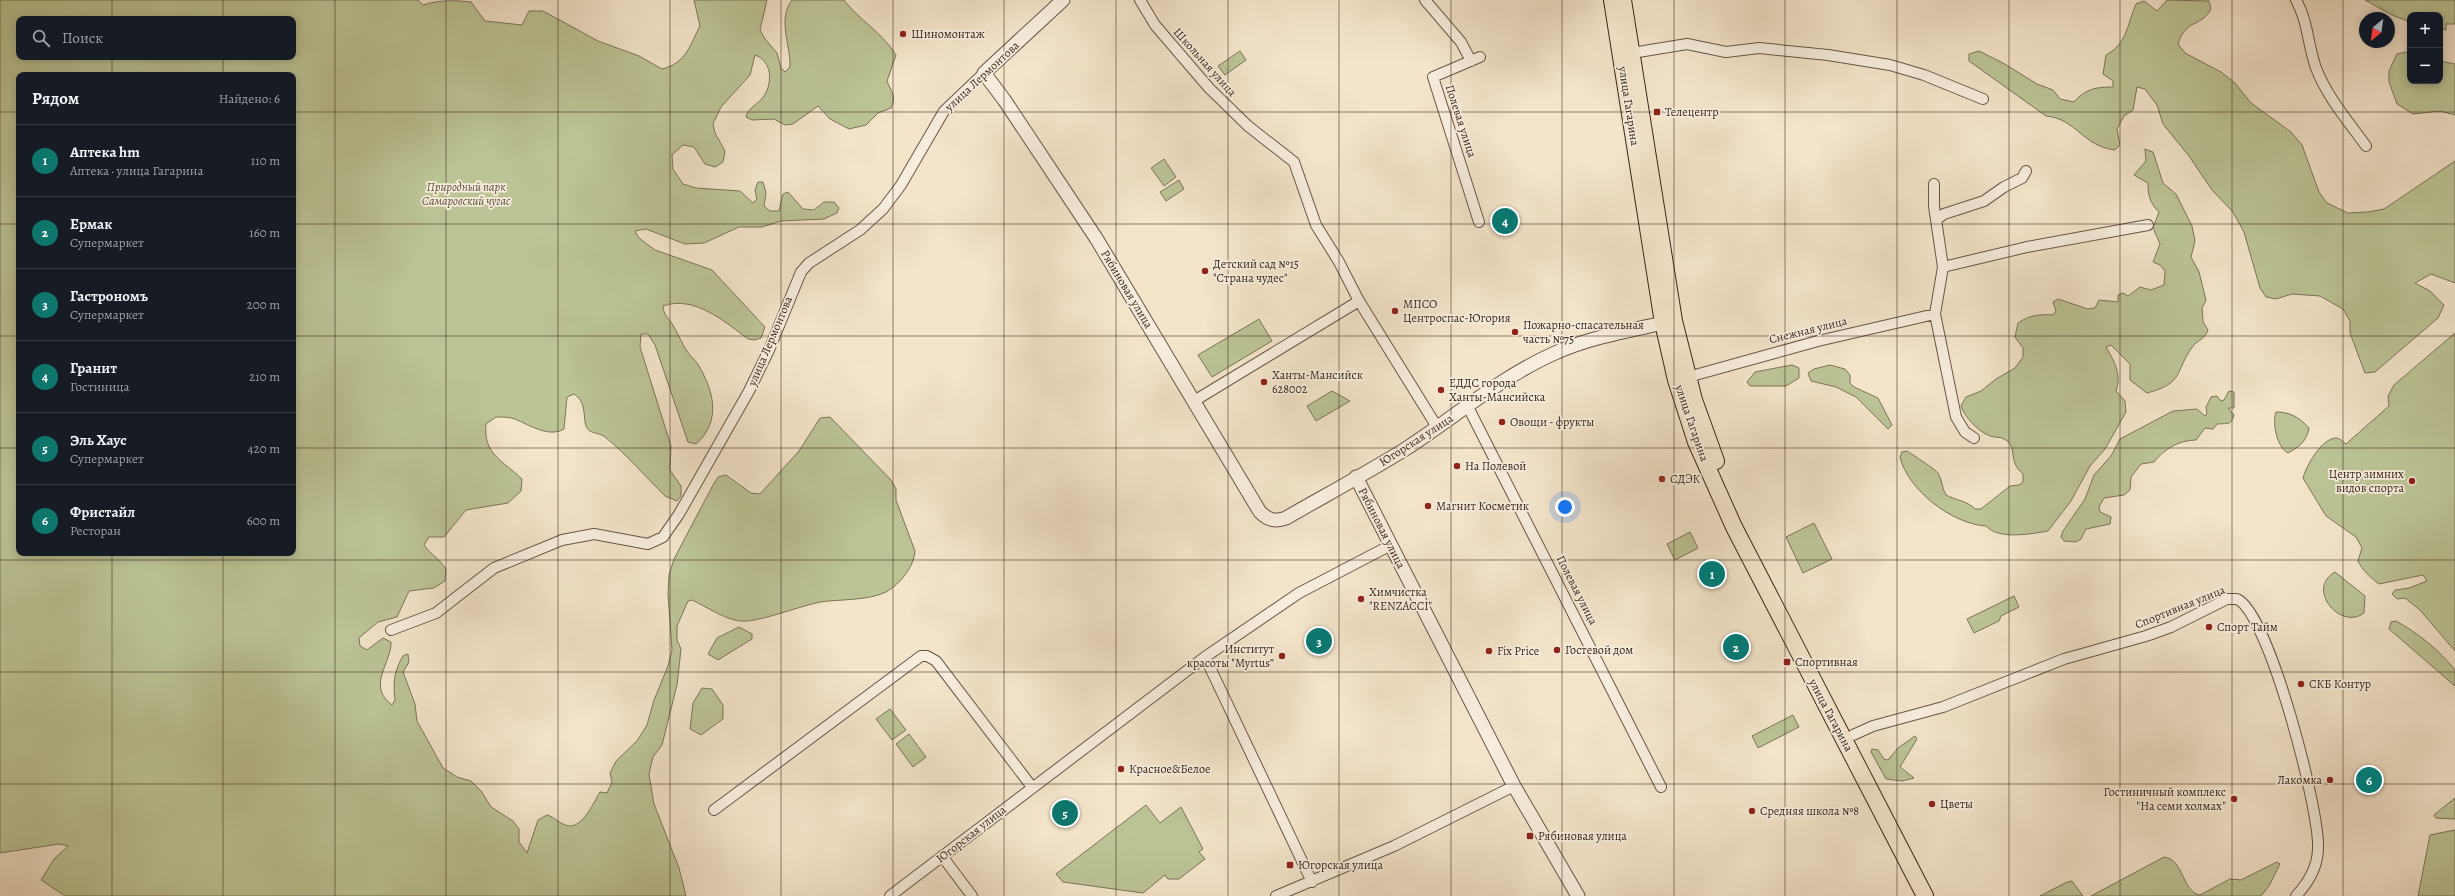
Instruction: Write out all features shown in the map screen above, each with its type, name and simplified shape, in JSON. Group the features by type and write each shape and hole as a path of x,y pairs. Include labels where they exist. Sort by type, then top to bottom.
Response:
{"main road":[{"name":"улица Гагарина","path":"1612,0 1626,53 1669,322 1696,442 1707,468 1763,572 1931,895"},
{"name":"улица Гагарина","path":"1624,0 1626,53"}],"street":[{"name":"улица Лермонтова","path":"391,630 436,613 494,568 562,540 594,534 648,544 663,537 679,514 749,391 769,350 801,272 810,263 860,230 883,209 901,186 944,111 1063,0"},
{"name":"Школьная улица","path":"1140,0 1155,25 1209,88 1258,135 1294,162 1312,216 1339,262 1359,301"},
{"name":"Полевая улица","path":"1425,0 1475,59 1433,78 1479,222"},
{"path":"2296,0 2304,16 2308,40 2322,82 2366,146"},
{"path":"1626,53 1687,44 1726,52 1759,48 1828,55 1896,66 1984,99"},
{"name":"Рябиновая улица","path":"984,73 1005,101 1096,238 1260,512"},
{"path":"1937,219 1944,214 1984,202 2004,187 2022,178 2026,171"},
{"path":"1934,184 1943,267 1935,314 1956,417 1966,432 1974,438"},
{"path":"1943,267 2027,247 2148,224"},
{"path":"1194,401 1359,301 1437,427"},
{"name":"Снежная улица","path":"1682,378 1818,341 1935,314"},
{"name":"Югорская улица","path":"1260,512 1274,520 1286,518 1437,427 1467,405 1534,363 1561,350 1669,322"},
{"name":"Полевая улица","path":"1467,405 1661,787"},
{"name":"Рябиновая улица","path":"1356,477 1514,786 1578,896"},
{"name":"Югорская улица","path":"890,896 1032,786 1205,657 1299,593 1391,546"},
{"name":"Спортивная улица","path":"1848,737 1873,726 1936,710 2064,659 2146,636 2171,627 2227,599 2237,598 2250,609 2275,664 2312,807 2318,839 2317,857 2311,876 2296,896"},
{"path":"714,810 921,656 927,656 936,661 1032,786"},
{"path":"1205,657 1312,882"},
{"path":"1276,896 1312,882 1433,827 1514,786"},
{"path":"942,856 972,896"}],"green space":[{"name":"Природный парк Самаровский чугас","path":"0,0 418,0 423,5 441,1 465,1 471,2 485,21 522,25 529,11 543,11 598,41 639,56 662,69 677,63 682,58 700,26 694,0 767,0 760,30 765,39 777,53 781,68 785,72 790,67 790,59 785,24 788,7 792,0 844,0 856,14 884,40 896,55 887,81 893,94 893,104 891,108 878,113 866,125 849,129 830,119 818,106 793,124 785,125 774,119 752,120 746,117 747,114 751,108 764,96 769,85 770,78 768,67 765,62 755,55 750,75 721,107 713,124 715,133 725,151 723,162 715,167 705,164 694,147 683,145 672,155 673,169 683,184 696,188 740,191 753,203 757,199 755,190 758,182 763,182 766,193 764,206 770,211 779,211 783,194 788,192 803,209 814,210 824,202 834,202 839,208 837,213 824,219 781,221 762,227 739,227 704,243 685,244 646,229 635,231 639,238 655,250 712,270 765,327 761,338 755,340 748,339 719,318 697,307 686,304 663,306 665,314 685,348 703,373 711,394 713,405 710,425 696,444 688,442 655,345 648,334 641,334 640,347 671,446 670,470 681,486 681,496 677,501 665,496 605,437 590,431 586,425 582,403 574,394 567,397 564,429 558,431 552,432 539,430 513,418 496,417 486,424 488,443 495,456 522,479 521,491 508,503 466,510 444,537 429,537 424,545 446,569 445,581 434,588 409,591 397,617 378,622 359,638 360,646 367,650 383,638 391,642 388,658 382,674 381,690 385,698 392,705 395,700 394,683 396,672 403,656 408,654 409,662 403,672 415,704 417,721 443,768 457,777 471,781 481,791 491,807 513,821 519,829 519,842 527,853 538,820 547,815 569,826 575,825 586,816 600,792 607,793 612,782 610,773 616,761 637,741 647,725 654,700 668,666 672,650 668,594 669,575 674,559 718,477 726,475 751,493 760,494 799,451 820,418 830,417 891,480 896,489 896,500 915,551 914,557 909,569 901,580 891,589 879,595 820,602 768,617 747,621 734,620 692,600 688,601 677,626 677,640 681,649 677,685 662,745 653,757 649,774 654,804 679,868 686,896 65,896 41,880 54,859 68,846 59,844 0,853"},
{"path":"2167,0 2209,1 2211,9 2207,15 2185,30 2178,44 2185,53 2221,72 2235,83 2251,103 2291,132 2302,145 2319,192 2327,203 2348,213 2368,212 2384,209 2455,161 2455,283 2431,274 2415,283 2430,291 2444,305 2438,318 2375,372 2365,373 2350,333 2350,321 2343,309 2320,296 2292,294 2276,299 2266,297 2260,288 2244,232 2233,212 2212,190 2189,156 2163,124 2157,105 2145,89 2137,87 2133,110 2124,116 2117,129 2120,145 2115,150 2104,148 2057,118 2046,116 1969,61 1969,54 1979,51 2003,63 2037,84 2053,90 2060,99 2074,102 2082,94 2091,90 2113,87 2113,81 2103,74 2106,55 2113,51 2122,40 2136,4 2144,1 2157,11"},
{"path":"2365,0 2455,0 2455,24 2446,24 2446,30 2443,30 2443,12 2407,12 2407,21 2395,16 2395,12 2387,12"},
{"path":"1240,51 1246,60 1225,75 1218,66"},
{"path":"2407,52 2407,84 2443,84 2443,62 2455,64 2455,115 2440,111 2413,114 2397,104 2389,82 2389,71 2397,54"},
{"path":"2145,149 2153,152 2163,183 2176,194 2192,226 2195,241 2191,257 2199,272 2206,300 2202,308 2203,322 2208,330 2207,333 2193,346 2173,381 2168,385 2147,393 2130,380 2130,364 2111,345 2106,347 2112,357 2118,373 2118,385 2116,391 2125,401 2126,412 2105,449 2090,466 2071,501 2048,531 2006,535 1991,530 1986,526 1973,524 1959,519 1933,503 1922,493 1912,481 1905,469 1900,457 1902,452 1907,451 1938,473 1946,495 1965,502 1975,509 1981,509 2010,486 2019,485 2023,482 2023,474 2015,464 2010,443 1999,437 1990,436 1976,427 1968,419 1961,406 1966,397 1981,391 1996,379 2015,368 2023,357 2023,348 2015,337 2018,323 2035,316 2053,315 2056,311 2053,302 2058,299 2088,309 2095,308 2099,300 2118,302 2118,295 2123,293 2128,296 2140,287 2151,290 2164,285 2165,271 2160,265 2153,262 2160,244 2153,228 2159,212 2153,206 2150,199 2148,183 2134,175 2146,161"},
{"path":"1164,159 1176,177 1164,186 1151,168"},
{"path":"1179,180 1184,189 1166,201 1160,192"},
{"path":"1259,319 1272,341 1212,377 1198,355"},
{"path":"2455,333 2455,651 2420,610 2405,598 2397,599 2392,594 2395,590 2409,588 2427,581 2423,575 2379,584 2364,571 2358,561 2362,548 2356,537 2326,516 2303,478 2307,467 2320,447 2331,439 2336,438 2340,439 2346,444 2389,406 2388,396 2394,385"},
{"path":"1792,365 1799,368 1799,378 1786,386 1750,386 1747,382 1755,372"},
{"path":"1830,365 1845,369 1850,375 1850,383 1854,387 1878,398 1892,425 1888,429 1856,397 1836,387 1811,381 1808,373 1814,369"},
{"path":"1332,391 1350,401 1316,421 1307,406"},
{"path":"2229,391 2234,392 2234,408 2228,408 2234,415 2230,422 2226,424 2217,424 2213,429 2205,428 2196,440 2190,440 2172,446 2162,453 2154,462 2141,464 2131,477 2130,490 2124,495 2104,498 2099,507 2100,512 2111,517 2110,524 2086,529 2081,539 2076,542 2064,541 2061,537 2063,531 2085,499 2094,475 2111,456 2120,439 2173,411 2197,409 2205,416 2207,413 2206,407 2211,397 2217,396 2221,401 2224,400"},
{"path":"2276,412 2294,416 2309,428 2308,433 2302,443 2288,453 2281,446 2276,435"},
{"path":"1814,523 1832,559 1803,573 1786,537"},
{"path":"1690,532 1698,548 1675,560 1667,544"},
{"path":"2335,572 2365,596 2364,613 2355,617 2346,617 2330,606 2325,597 2324,588 2327,579"},
{"path":"2014,596 2019,607 2001,616 1999,621 1974,633 1967,619"},
{"path":"2396,621 2428,642 2449,663 2455,670 2455,686 2389,629 2391,622"},
{"path":"739,627 752,634 752,639 718,660 708,654 717,638"},
{"path":"702,688 712,689 723,705 723,719 701,735 690,729 693,703"},
{"path":"890,709 906,730 892,740 876,719"},
{"path":"1793,715 1799,727 1758,748 1752,736"},
{"path":"909,734 926,757 913,767 896,744"},
{"path":"1915,736 1917,739 1900,767 1914,778 1902,781 1886,779 1871,752 1872,749 1878,750 1884,759 1888,760 1898,748"},
{"path":"2455,798 2455,819 2436,818 2434,815"},
{"path":"1146,805 1160,823 1181,807 1203,849 1199,852 1205,859 1179,879 1168,879 1165,875 1143,893 1063,882 1056,874"},
{"path":"2455,830 2455,896 2418,896 2430,835"},
{"path":"2164,857 2171,859 2176,863 2190,888 2194,893 2200,895 2230,879 2241,880 2277,862 2280,864 2269,886 2261,896 2091,896"},
{"path":"2072,881 2083,896 2040,896 2067,882"}],"place":[{"name":"Шиномонтаж","path":"903,34"},
{"name":"Телецентр","path":"1657,112"},
{"name":"Гранит","path":"1505,221"},
{"name":"Детский сад №15 \"Страна чудес\"","path":"1205,271"},
{"name":"МПСО Центроспас-Югория","path":"1395,311"},
{"name":"Пожарно-спасательная часть №75","path":"1515,332"},
{"name":"Ханты-Мансийск 628002","path":"1264,382"},
{"name":"ЕДДС города Ханты-Мансийска","path":"1441,390"},
{"name":"Овощи - фрукты","path":"1502,422"},
{"name":"На Полевой","path":"1457,466"},
{"name":"СДЭК","path":"1662,479"},
{"name":"Центр зимних видов спорта","path":"2412,481"},
{"name":"Магнит Косметик","path":"1428,506"},
{"name":"Аптека hm","path":"1712,574"},
{"name":"Химчистка \"RENZACCI\"","path":"1361,599"},
{"name":"Спорт Тайм","path":"2209,627"},
{"name":"Гастрономъ","path":"1319,641"},
{"name":"Ермак","path":"1736,647"},
{"name":"Гостевой дом","path":"1557,650"},
{"name":"Fix Price","path":"1489,651"},
{"name":"Институт красоты \"Myrtus”","path":"1282,656"},
{"name":"Спортивная","path":"1787,662"},
{"name":"СКБ Контур","path":"2301,684"},
{"name":"Красное&Белое","path":"1121,769"},
{"name":"Лакомка","path":"2330,780"},
{"name":"Фристайл","path":"2369,780"},
{"name":"Гостиничный комплекс \"На семи холмах\"","path":"2234,799"},
{"name":"Цветы","path":"1932,804"},
{"name":"Средняя школа №8","path":"1752,811"},
{"name":"Эль Хаус","path":"1065,813"},
{"name":"Рябиновая улица","path":"1530,836"},
{"name":"Югорская улица","path":"1290,865"}]}
